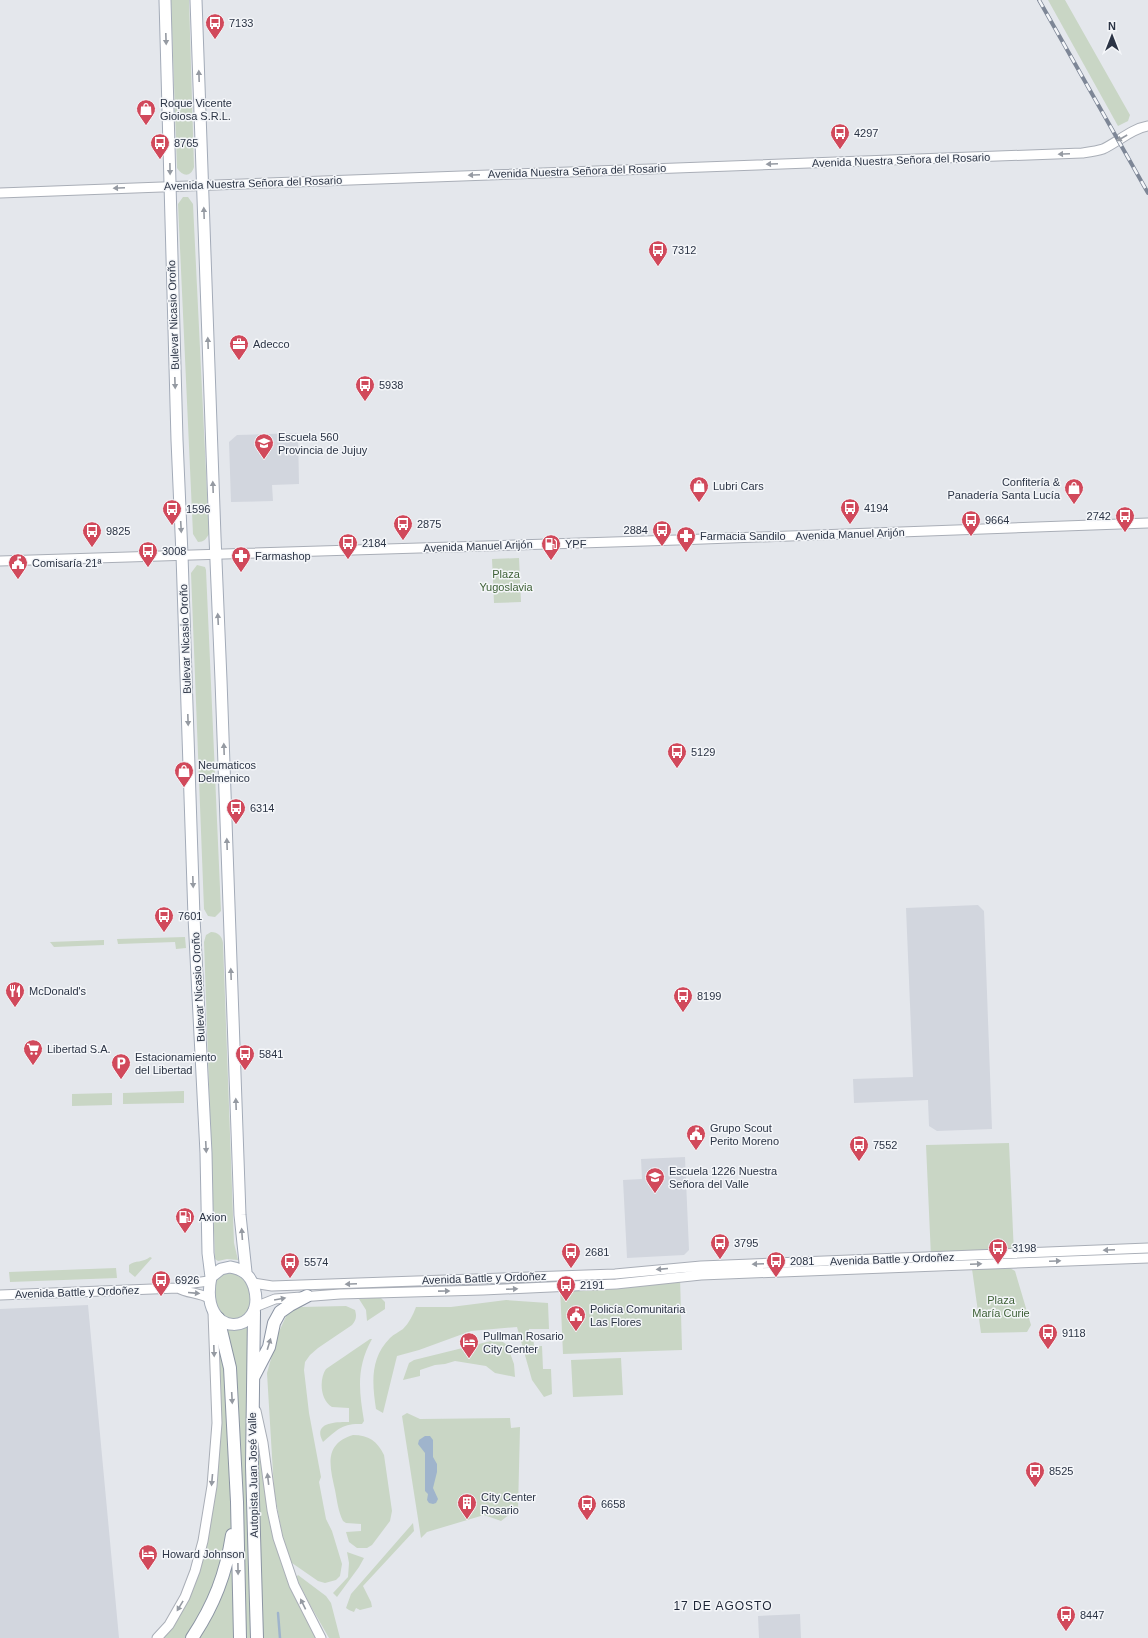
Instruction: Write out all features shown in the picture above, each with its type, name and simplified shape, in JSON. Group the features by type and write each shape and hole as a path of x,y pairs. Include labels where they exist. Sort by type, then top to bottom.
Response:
{"highway":[{"path":"253,1379 269,1347 274,1323 280,1312 306,1296"},
{"name":"Autopista Juan José Valle","path":"255,1310 252,1397 252,1466 257,1638"},
{"name":"Autopista Juan José Valle","path":"215,1315 230,1368 237,1502 240,1638"},
{"path":"192,1638 206,1618 220,1589 230,1551 237,1502"},
{"path":"256,1592 262,1638"}],"main road":[{"name":"Bulevar Nicasio Oroño","path":"165,0 177,440 194,917 206,1146 208,1254 211,1279"},
{"path":"196,0 240,1215 246,1272 253,1283 256,1298 255,1310 247,1320 238,1324 227,1324 215,1315"},
{"name":"Avenida Nuestra Señora del Rosario","path":"0,193 1082,153 1102,149 1129,134 1148,126"},
{"name":"Avenida Manuel Arijón","path":"0,561 677,540 1148,523"},
{"name":"Avenida Battle y Ordoñez","path":"253,1283 272,1286 615,1274 709,1266 1148,1248"},
{"name":"Avenida Battle y Ordoñez","path":"255,1310 275,1299 306,1296 609,1284 701,1275 1148,1258"},
{"path":"157,1638 169,1625 185,1597 195,1571 204,1533 212,1486 217,1423 215,1315 210,1299 211,1279 221,1269 230,1267 246,1272"},
{"name":"Avenida Battle y Ordoñez","path":"178,1288 185,1283 204,1282 211,1279"},
{"name":"Avenida Battle y Ordoñez","path":"0,1295 178,1288 185,1292 204,1294 210,1299"},
{"path":"252,1397 264,1443 272,1510 278,1538 294,1585 321,1638"}],"shaded area":[{"name":"Escuela 560 Provincia de Jujuy","path":"298,433 299,484 272,485 273,501 231,502 229,442 237,435"},
{"path":"978,905 984,911 992,1129 937,1131 929,1126 928,1100 854,1103 853,1079 913,1077 906,908"},
{"name":"Escuela 1226 Nuestra Señora del Valle","path":"685,1157 689,1250 684,1255 627,1258 623,1180 642,1179 641,1159"},
{"path":"88,1305 119,1638 0,1638 0,1309"},
{"path":"800,1614 801,1638 759,1638 758,1616"}],"green space":[{"path":"171,0 189,0 194,167 191,173 187,175 179,171 177,168"},
{"path":"1048,0 1065,0 1130,115 1128,121 1118,126"},
{"path":"183,197 188,197 193,204 209,534 205,540 198,542 193,534 178,204"},
{"name":"Plaza Yugoslavia","path":"519,558 521,602 494,603 492,559"},
{"path":"197,565 205,567 206,570 221,911 215,917 208,916 204,909 191,573"},
{"path":"211,932 219,935 222,938 223,943 234,1243 238,1260 227,1259 218,1261 215,1259 204,942 206,935"},
{"path":"185,937 186,948 176,949 175,942 118,944 117,939"},
{"path":"104,940 104,945 54,947 50,942"},
{"path":"184,1091 184,1103 123,1104 123,1093"},
{"path":"112,1093 112,1105 72,1106 72,1094"},
{"path":"1009,1143 1014,1254 931,1257 926,1145"},
{"path":"150,1257 152,1258 135,1277 129,1272 129,1265"},
{"name":"Plaza María Curie","path":"1008,1267 1015,1271 1031,1325 1027,1332 981,1333 972,1269"},
{"path":"116,1268 117,1278 10,1282 9,1272"},
{"path":"221,1269 250,1278 253,1379 278,1538 321,1638 157,1638 195,1571 217,1423 210,1291"},
{"path":"680,1277 682,1350 563,1354 560,1287"},
{"path":"380,1297 385,1302 385,1309 367,1321 366,1310 359,1299"},
{"path":"506,1300 548,1303 549,1329 529,1329 529,1334 533,1334 534,1346 542,1346 543,1369 551,1369 552,1394 544,1397 532,1380 517,1327 471,1331 419,1350 397,1356 383,1413 376,1409 373,1380 379,1354 383,1346 390,1338 405,1327 411,1319 416,1307 451,1307"},
{"path":"346,1306 355,1310 356,1317 352,1325 310,1355 305,1362 304,1370 309,1413 321,1477 319,1482 326,1519 332,1531 342,1564 340,1576 336,1580 325,1583 318,1581 292,1563 289,1558 282,1533 274,1490 267,1373 278,1334 287,1314 301,1307"},
{"path":"372,1339 363,1360 360,1379 364,1421 362,1424 349,1425 340,1428 323,1442 320,1435 323,1427 332,1423 349,1422 349,1408 332,1407 325,1400 322,1389 322,1378 324,1373 326,1369"},
{"path":"499,1339 507,1345 514,1364 515,1377 495,1373 486,1366 455,1361 420,1370 420,1376 403,1380 409,1363 414,1360"},
{"path":"621,1358 623,1395 573,1397 571,1360"},
{"path":"407,1413 420,1419 510,1418 511,1428 520,1427 518,1509 501,1521 484,1515 427,1532 421,1538 402,1416"},
{"path":"353,1435 364,1436 372,1440 384,1455 392,1511 390,1521 372,1545 367,1548 357,1548 349,1542 346,1532 361,1531 361,1524 346,1523 343,1521 331,1473 331,1457 333,1450 343,1439"},
{"path":"413,1523 414,1531 363,1586 372,1607 360,1610 356,1608 354,1612 346,1608 351,1594"},
{"path":"347,1552 364,1558 337,1597 333,1593 348,1577 349,1563"},
{"path":"298,1575 326,1596 331,1603 340,1638 329,1638 296,1577"}],"water":[{"path":"425,1436 430,1436 433,1440 433,1457 437,1464 437,1472 433,1488 438,1499 436,1503 433,1504 429,1503 427,1500 428,1494 425,1491 425,1453 418,1444 419,1440"}],"waterway":[{"path":"278,1613 280,1638"}],"railway":[{"path":"1039,0 1148,193"}],"place":[{"name":"7133","path":"215,40"},
{"name":"Roque Vicente Gioiosa S.R.L.","path":"146,126"},
{"name":"4297","path":"840,150"},
{"name":"8765","path":"160,160"},
{"name":"7312","path":"658,267"},
{"name":"Adecco","path":"239,361"},
{"name":"5938","path":"365,402"},
{"name":"Escuela 560 Provincia de Jujuy","path":"264,460"},
{"name":"Lubri Cars","path":"699,503"},
{"name":"Confitería & Panadería Santa Lucía","path":"1074,505"},
{"name":"4194","path":"850,525"},
{"name":"1596","path":"172,526"},
{"name":"2742","path":"1125,533"},
{"name":"9664","path":"971,537"},
{"name":"2875","path":"403,541"},
{"name":"2884","path":"662,547"},
{"name":"9825","path":"92,548"},
{"name":"Farmacia Sandilo","path":"686,553"},
{"name":"2184","path":"348,560"},
{"name":"YPF","path":"551,561"},
{"name":"3008","path":"148,568"},
{"name":"Farmashop","path":"241,573"},
{"name":"Comisaría 21ª","path":"18,580"},
{"name":"5129","path":"677,769"},
{"name":"Neumaticos Delmenico","path":"184,788"},
{"name":"6314","path":"236,825"},
{"name":"7601","path":"164,933"},
{"name":"McDonald's","path":"15,1008"},
{"name":"8199","path":"683,1013"},
{"name":"Libertad S.A.","path":"33,1066"},
{"name":"5841","path":"245,1071"},
{"name":"Estacionamiento del Libertad","path":"121,1080"},
{"name":"Grupo Scout Perito Moreno","path":"696,1151"},
{"name":"7552","path":"859,1162"},
{"name":"Escuela 1226 Nuestra Señora del Valle","path":"655,1194"},
{"name":"Axion","path":"185,1234"},
{"name":"3795","path":"720,1260"},
{"name":"3198","path":"998,1265"},
{"name":"2681","path":"571,1269"},
{"name":"2081","path":"776,1278"},
{"name":"5574","path":"290,1279"},
{"name":"6926","path":"161,1297"},
{"name":"2191","path":"566,1302"},
{"name":"Policía Comunitaria Las Flores","path":"576,1332"},
{"name":"9118","path":"1048,1350"},
{"name":"Pullman Rosario City Center","path":"469,1359"},
{"name":"8525","path":"1035,1488"},
{"name":"City Center Rosario","path":"467,1520"},
{"name":"6658","path":"587,1521"},
{"name":"Howard Johnson","path":"148,1571"},
{"name":"8447","path":"1066,1632"}],"district":[{"name":"17 DE AGOSTO","path":"723,1606"}]}
